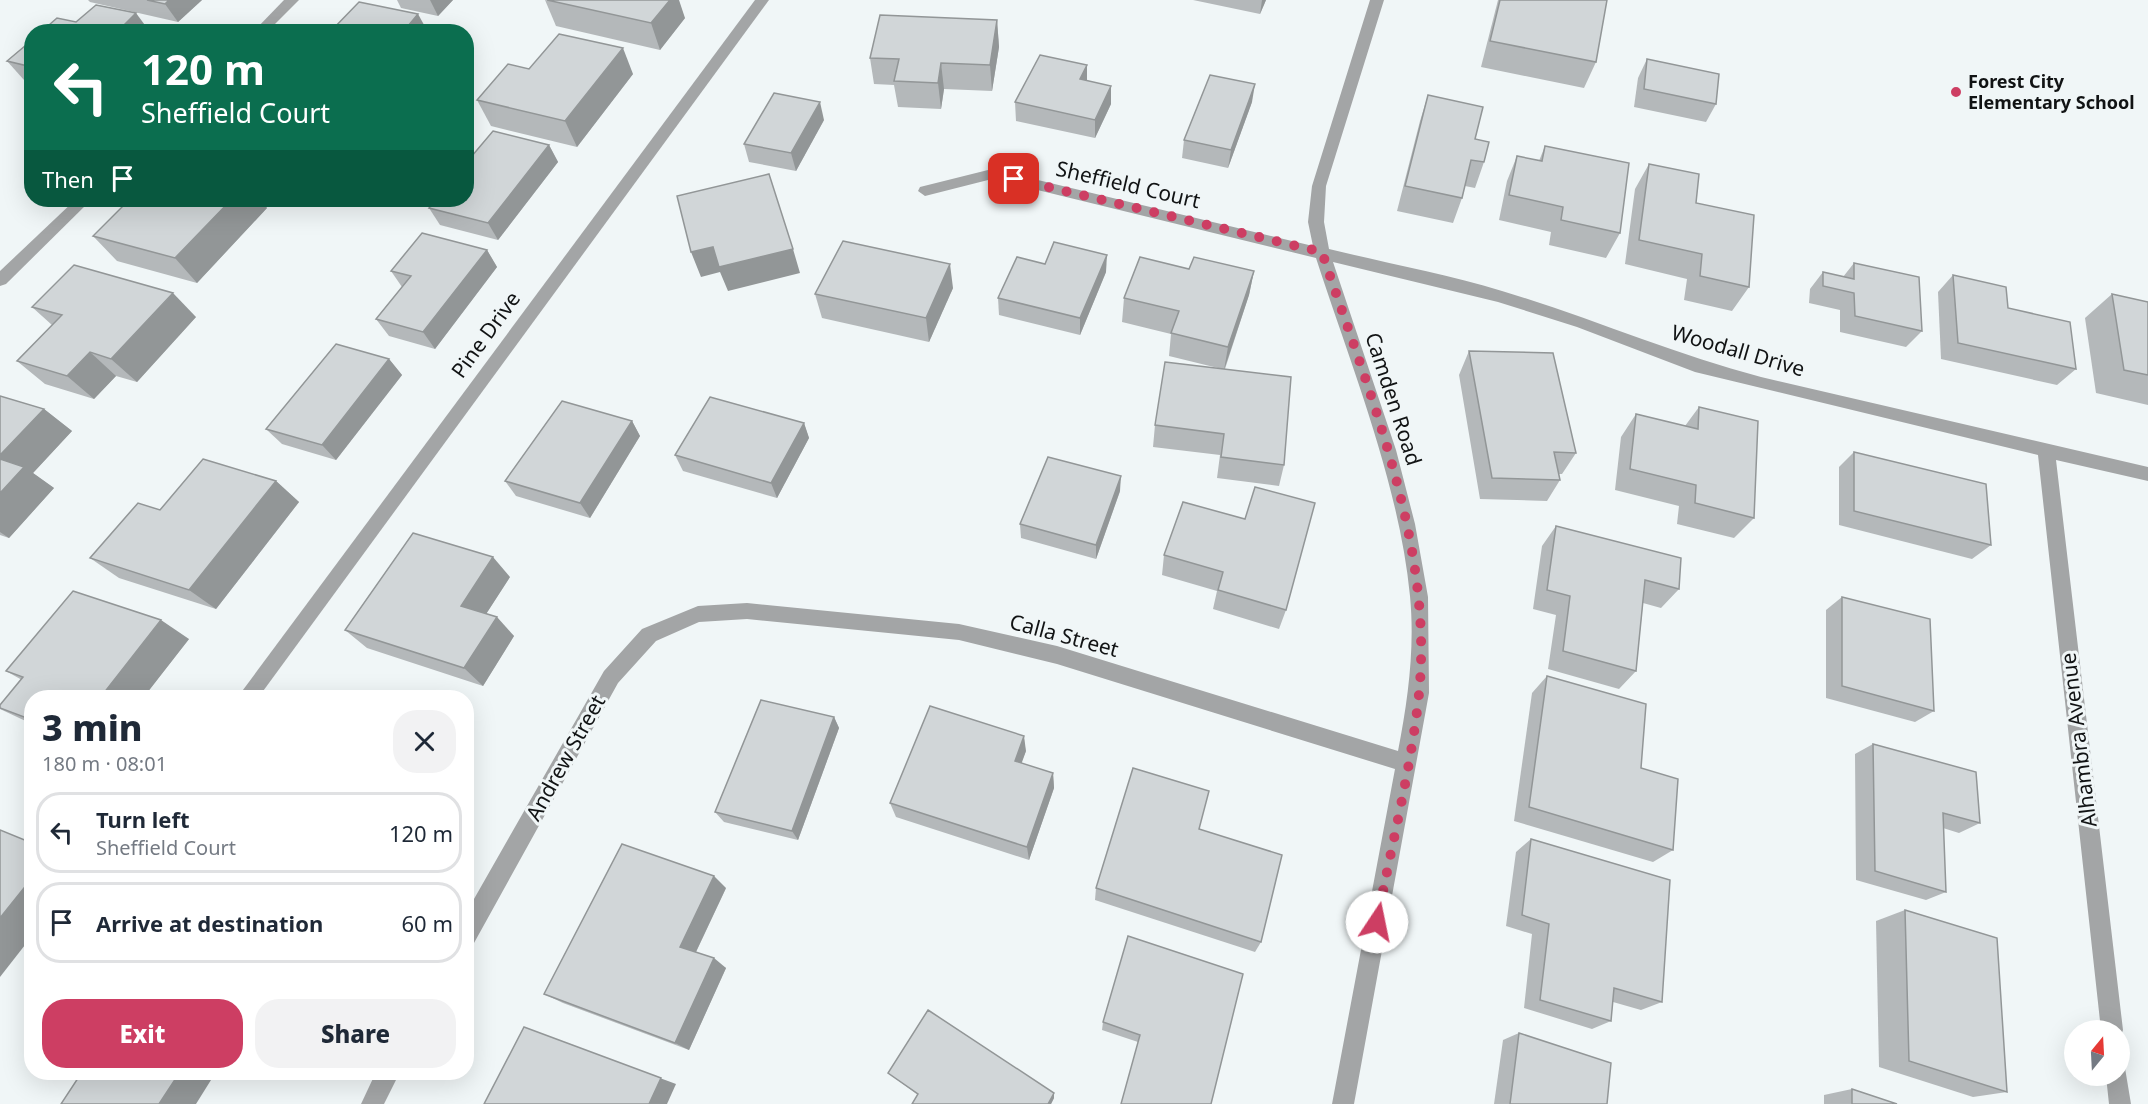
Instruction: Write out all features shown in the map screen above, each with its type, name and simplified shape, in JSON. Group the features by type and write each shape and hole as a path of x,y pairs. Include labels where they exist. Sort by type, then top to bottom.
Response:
{"street":[{"path":"267,24 292,0"},
{"name":"Pine Drive","path":"252,690 762,0"},
{"name":"Camden Road","path":"1343,1104 1419,693 1419,597 1406,524 1388,450 1322,252 1316,222 1319,186 1377,0"},
{"name":"Sheffield Court","path":"926,191 992,174 1322,252"},
{"path":"0,280 77,207"},
{"name":"Woodall Drive","path":"1322,252 1499,296 1583,323 1695,366 1761,384 2148,474"},
{"name":"Alhambra Avenue","path":"2046,450 2111,1020"},
{"name":"Calla Street","path":"698,614 747,612 959,632 1057,655 1407,763"},
{"name":"Andrew Street","path":"474,921 611,677 649,635 698,614"},
{"path":"372,1104 385,1080"},
{"path":"2118,1086 2120,1104"}],"building":[{"path":"147,0 169,0 165,4"},
{"path":"547,0 670,0 651,23"},
{"path":"1500,0 1607,0 1596,62 1490,41"},
{"path":"359,2 418,14 410,24 338,24"},
{"path":"96,5 136,13 125,24 50,24 57,18 76,22"},
{"path":"880,15 997,20 990,65 941,63 938,83 894,81 899,59 870,58"},
{"path":"559,34 623,48 565,121 477,100 508,64 529,69"},
{"path":"24,47 24,65 7,61"},
{"path":"1040,55 1087,65 1080,79 1111,86 1095,120 1015,102"},
{"path":"1647,59 1719,74 1716,104 1644,89"},
{"path":"1210,75 1255,84 1231,150 1184,140"},
{"path":"774,93 820,102 791,153 744,144"},
{"path":"1428,95 1483,107 1475,139 1489,142 1484,162 1471,160 1462,198 1405,186"},
{"path":"493,131 549,145 488,223 429,208 474,207 474,154"},
{"path":"1545,146 1629,163 1620,233 1561,220 1563,207 1509,195 1517,156 1542,161"},
{"path":"1649,164 1699,174 1696,203 1754,215 1749,287 1700,276 1702,254 1639,240"},
{"path":"769,174 793,249 719,267 713,247 691,252 677,196"},
{"path":"122,207 224,207 175,258 93,236"},
{"path":"422,233 487,250 423,332 376,319 411,276 391,271"},
{"path":"843,241 950,264 926,318 815,294"},
{"path":"1054,242 1107,255 1080,318 998,298 1017,257 1045,264"},
{"path":"1140,257 1189,269 1194,257 1254,271 1228,347 1171,333 1179,311 1124,298"},
{"path":"1854,263 1919,277 1922,331 1855,316 1854,293 1823,286 1823,272 1854,279"},
{"path":"74,265 173,293 111,359 90,352 67,376 17,361 62,315 32,307"},
{"path":"1953,275 2006,287 2008,308 2070,322 2076,369 1958,343"},
{"path":"2112,294 2148,302 2148,375 2124,370"},
{"path":"336,344 389,359 322,445 266,429"},
{"path":"1469,351 1553,353 1576,453 1554,452 1560,480 1492,478"},
{"path":"1165,362 1291,377 1284,465 1221,457 1224,434 1155,425"},
{"path":"0,396 44,409 0,455"},
{"path":"710,397 804,423 771,483 675,455"},
{"path":"562,401 632,421 580,503 505,481"},
{"path":"1699,407 1758,421 1754,518 1695,503 1696,485 1630,469 1636,414 1698,429"},
{"path":"1854,452 1986,484 1991,545 1854,511"},
{"path":"1048,457 1121,476 1096,545 1020,524"},
{"path":"0,459 24,467 0,493"},
{"path":"203,459 276,481 189,590 90,558 138,503 160,510"},
{"path":"1255,487 1315,503 1286,610 1218,590 1223,572 1164,555 1183,502 1245,519"},
{"path":"1556,526 1681,558 1679,589 1645,580 1636,671 1563,651 1570,596 1547,590"},
{"path":"413,533 493,557 461,606 497,617 464,668 345,630"},
{"path":"73,591 161,620 106,690 24,690 24,717 0,708 23,677 6,671"},
{"path":"1842,597 1930,619 1934,711 1842,686"},
{"path":"1547,676 1646,704 1641,768 1678,779 1673,850 1529,807"},
{"path":"761,700 834,717 792,831 715,812"},
{"path":"930,706 1024,736 1015,761 1053,773 1027,847 890,803"},
{"path":"1873,744 1976,772 1980,823 1943,813 1946,892 1875,871"},
{"path":"1133,768 1209,791 1199,829 1282,855 1261,942 1096,888"},
{"path":"0,830 24,840 24,888 0,918"},
{"path":"1531,839 1670,880 1662,1002 1614,988 1611,1021 1540,1000 1549,924 1522,915"},
{"path":"622,844 714,876 680,947 714,958 675,1043 544,994"},
{"path":"1905,910 1997,938 2007,1092 1909,1061"},
{"path":"1128,936 1243,974 1211,1104 1121,1104 1140,1035 1103,1022"},
{"path":"928,1010 1054,1093 1048,1104 912,1104 918,1094 888,1073"},
{"path":"524,1027 661,1078 649,1104 484,1104"},
{"path":"1519,1033 1611,1063 1607,1104 1510,1104"},
{"path":"77,1080 175,1080 159,1104 61,1104"},
{"path":"1852,1089 1897,1104 1852,1104"}],"place":[{"name":"Forest City Elementary School","path":"1956,92"}],"route":[{"path":"1014,179 1322,252 1388,450 1406,524 1419,597 1419,693 1377,922"}]}
